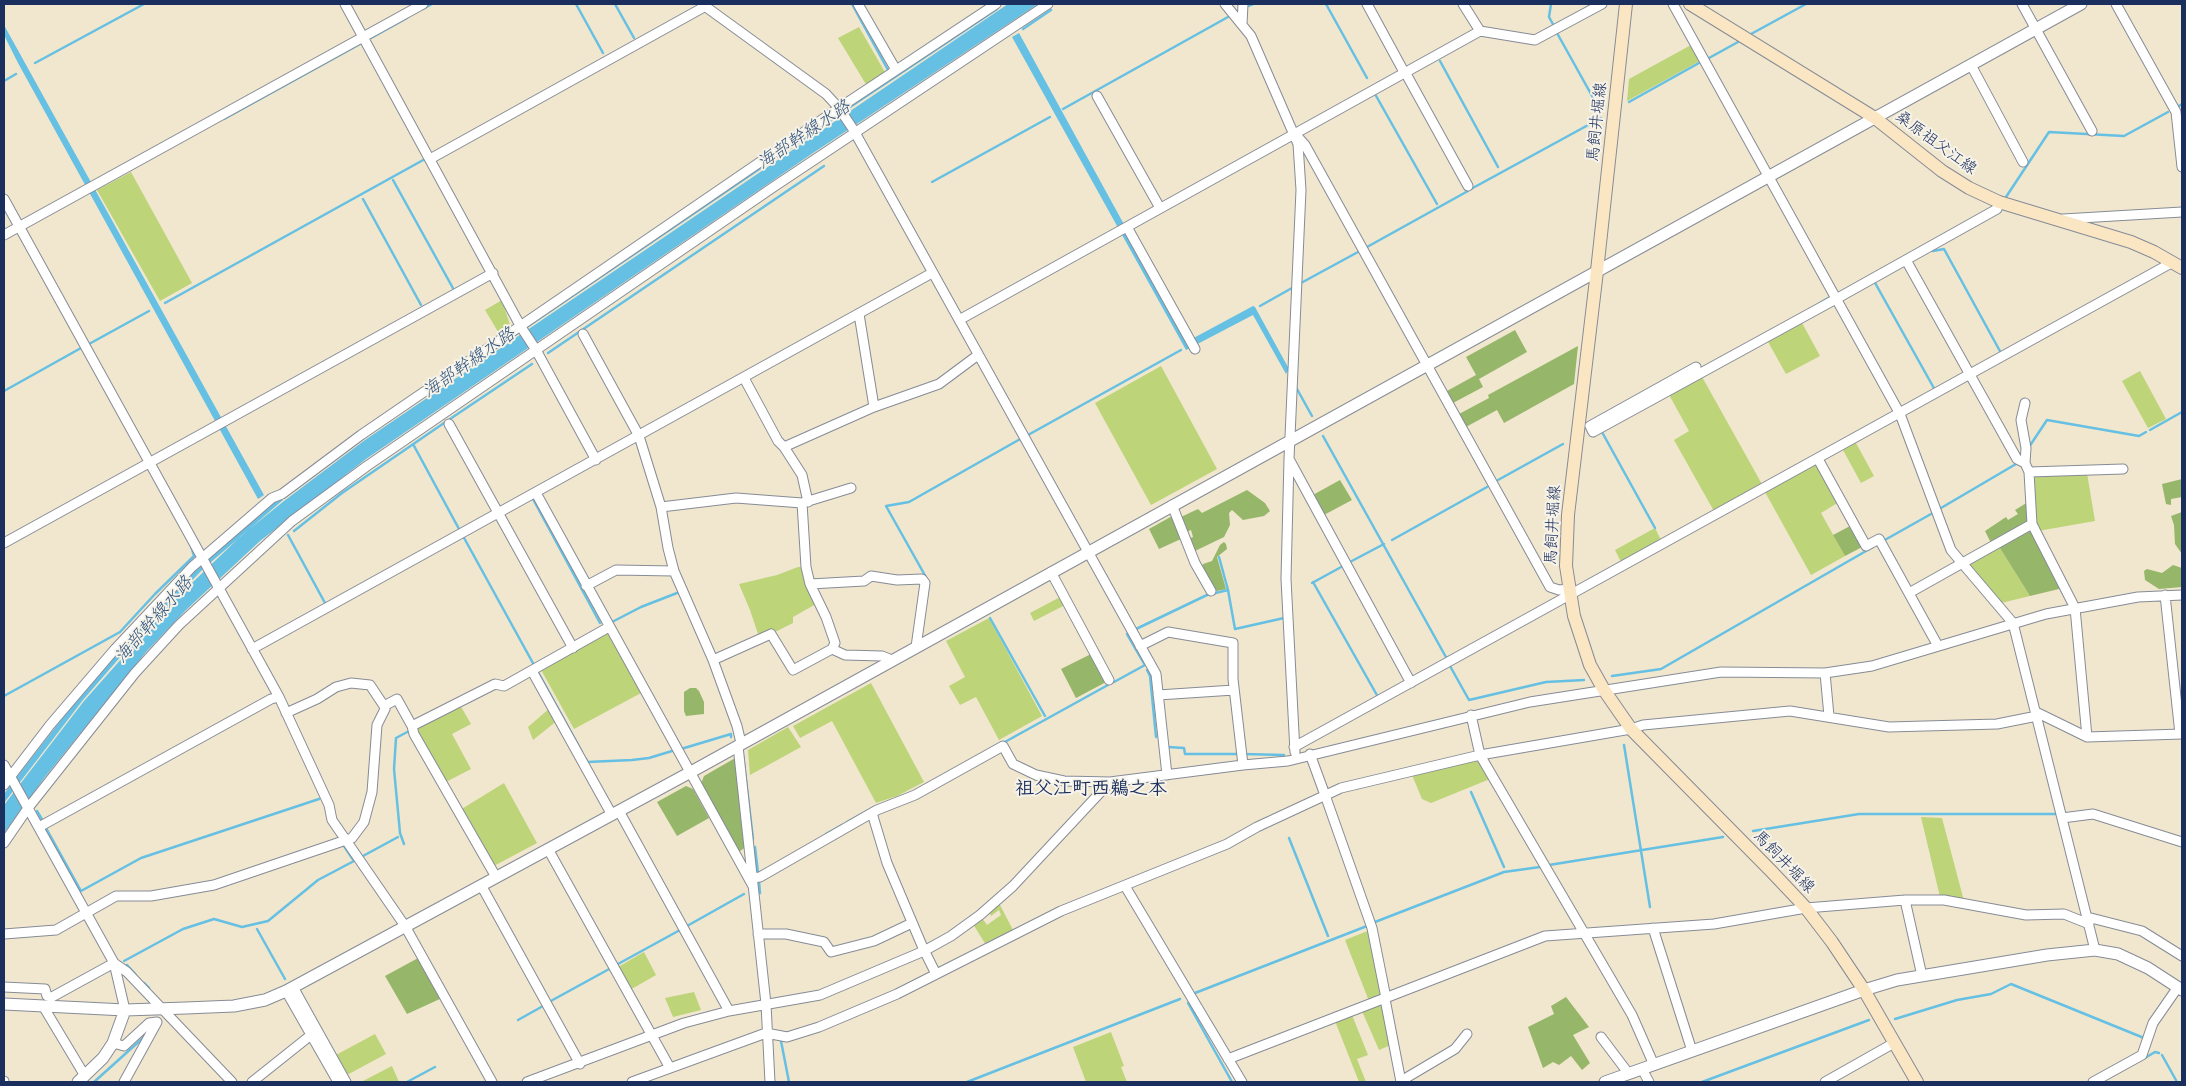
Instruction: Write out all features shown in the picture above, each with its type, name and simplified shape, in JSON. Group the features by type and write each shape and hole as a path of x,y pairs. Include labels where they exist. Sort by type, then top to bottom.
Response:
{"main road":[{"name":"馬飼井堀線","path":"1626,4 1568,515 1566,566 1580,638 1590,665 1604,690 1631,729 1806,908 1832,942 1864,990 1917,1082"},
{"name":"桑原祖父江線","path":"1690,4 1875,118 1942,170 1969,188 1999,202 2131,242 2177,265"}],"street":[{"path":"344,4 493,273 520,326 536,350 596,460"},
{"path":"4,235 423,4"},
{"path":"858,4 896,70"},
{"path":"4,785 115,649 203,558 272,498 282,494 361,435 896,70 996,4"},
{"path":"4,843 27,806 135,673 179,625 292,521 367,466 853,131 1048,4"},
{"path":"1224,4 1251,36 1298,144 1301,190 1289,459 1286,578 1296,758"},
{"path":"1367,4 1468,186"},
{"path":"1463,4 1480,31"},
{"path":"959,320 1480,31 1535,40 1602,4"},
{"path":"1673,4 1900,414 1952,550 2013,623 2095,950"},
{"path":"2022,4 2092,131"},
{"path":"4,1004 125,1010 234,1006 265,1000 290,989 689,773 2081,4"},
{"path":"2116,4 2176,112 2182,167"},
{"path":"1242,24 1245,5"},
{"path":"430,159 703,6 826,94 853,131 1156,674 1167,775"},
{"path":"1971,65 2023,162"},
{"path":"1098,96 1160,208"},
{"path":"1295,134 1306,145 1550,587 1549,590 1556,603"},
{"path":"4,199 278,697 329,805 332,820 405,926 492,1082"},
{"path":"1578,430 1587,431 1591,429 1593,432 1997,209 1999,202"},
{"path":"2060,219 2182,212"},
{"path":"1124,229 1193,345"},
{"path":"1906,260 2017,460 2025,463"},
{"path":"1294,747 1556,603 1570,592 2177,265"},
{"path":"4,544 493,273"},
{"path":"252,648 932,273"},
{"path":"859,314 874,407"},
{"path":"583,334 639,436 661,507 674,571 713,660 737,726 766,1004 770,1082"},
{"path":"784,447 874,407 939,384 978,355"},
{"path":"1591,429 1590,426 1696,367"},
{"path":"713,660 771,634 793,670 832,649 835,643 826,617 810,584 806,567 805,502 802,475 778,441 744,378"},
{"path":"2025,403 2020,420 2026,448 2025,463 2029,472 2032,524 2075,608 2087,737"},
{"path":"449,424 573,648"},
{"path":"1289,459 1411,683"},
{"path":"1818,459 1866,546 1879,539 1938,646"},
{"path":"2029,472 2123,469"},
{"path":"661,507 736,498 805,502 851,488"},
{"path":"536,493 689,773 752,882"},
{"path":"1172,505 1195,563 1211,591"},
{"path":"1909,594 2032,524"},
{"path":"586,586 616,570 674,571"},
{"path":"1052,572 1109,680"},
{"path":"810,584 864,581 871,576 897,580 922,579 925,583 916,647"},
{"path":"1550,587 1570,592"},
{"path":"632,1082 766,1033 787,1037 819,1027 897,994 1061,911 1227,844 1256,828 1342,788 1480,755 1631,729 1643,725 1790,711 1889,727 1997,724 2036,714 2087,737 2181,734 2165,595"},
{"path":"752,882 872,813 915,795 1002,746 1013,764 1036,775 1064,781 1110,782 1288,761 1310,754 1530,702 1722,672 1824,672 1872,666 2013,623 2075,608 2138,597 2182,595"},
{"path":"412,726 495,684 504,686 609,627"},
{"path":"1140,646 1168,632 1233,643 1235,645 1234,690 1243,765"},
{"path":"832,649 845,655 882,656 892,660"},
{"path":"532,671 729,1011"},
{"path":"1824,672 1829,716"},
{"path":"4,934 56,930 116,896 151,896 214,885 346,841 359,831 364,822 372,792 377,725 385,709 384,706 370,686 351,683 336,687 318,699 286,713"},
{"path":"1158,695 1234,690"},
{"path":"38,827 271,699 278,697"},
{"path":"384,706 397,699 412,726 414,734 496,877"},
{"path":"1471,715 1480,755 1632,1015 1654,1065"},
{"path":"1310,754 1372,928 1401,1082 1455,1049 1467,1034"},
{"path":"4,765 114,963 125,1010 113,1043 81,1079 43,1006"},
{"path":"527,1082 580,1064 652,1034 729,1011 820,995 924,950 951,936 980,915 1013,886 1110,782"},
{"path":"872,813 887,863 936,974"},
{"path":"2062,818 2093,814 2182,842"},
{"path":"548,849 670,1068"},
{"path":"480,886 580,1064"},
{"path":"1125,886 1242,1082"},
{"path":"1905,900 1922,976"},
{"path":"1228,1059 1545,936 1714,924 1806,908 1905,900 1944,900 2026,916 2064,914 2088,921 2142,931 2182,956"},
{"path":"758,934 786,934 824,942 831,952 874,942 912,923"},
{"path":"1653,928 1692,1050"},
{"path":"1605,1082 1864,990 1922,976 2080,950 2095,950 2126,958 2148,968 2180,989 2153,1023 2142,1055 2093,1082"},
{"path":"4,987 45,989 47,996 52,997 114,963"},
{"path":"114,963 127,972 232,1082"},
{"path":"290,989 312,1035 338,1082"},
{"path":"290,989 346,1082"},
{"path":"113,1043 124,1046 149,1023 157,1022 124,1082"},
{"path":"252,1082 312,1035"},
{"path":"1601,1037 1629,1074"},
{"path":"1825,1082 1894,1043"},
{"path":"1642,1069 1650,1082"}],"green space":[{"path":"859,27 886,74 867,86 838,38"},
{"path":"1691,45 1700,61 1627,101 1629,79"},
{"path":"131,172 192,283 160,301 97,190"},
{"path":"502,300 511,328 500,335 485,310"},
{"path":"1801,321 1820,356 1786,374 1767,340"},
{"path":"1515,330 1527,352 1479,379 1483,387 1453,403 1447,391 1476,375 1466,357"},
{"path":"1578,346 1574,384 1504,423 1497,410 1466,427 1459,414 1489,398 1488,395"},
{"path":"1161,366 1217,469 1151,505 1095,403"},
{"path":"2140,371 2166,419 2148,428 2122,381"},
{"path":"1701,375 1763,486 1715,513 1674,440 1689,431 1668,393"},
{"path":"1856,443 1874,476 1861,483 1843,450"},
{"path":"1818,463 1839,502 1821,513 1845,556 1811,575 1765,492"},
{"path":"2087,473 2095,521 2038,531 2033,520 2032,477 2035,474"},
{"path":"2182,479 2182,497 2171,499 2171,505 2166,504 2162,484"},
{"path":"1340,480 1352,500 1322,516 1311,496"},
{"path":"1247,490 1265,503 1270,511 1264,516 1243,520 1232,510 1229,513 1230,525 1224,537 1195,551 1188,539 1193,537 1191,530 1186,532 1181,517 1198,509 1202,513"},
{"path":"2028,502 2030,523 1992,545 1985,531 2006,517 2008,520 2018,514 2015,510"},
{"path":"2182,512 2182,554 2175,544 2174,525 2171,516"},
{"path":"1174,515 1183,538 1159,549 1149,529"},
{"path":"1852,525 1864,546 1845,556 1833,535"},
{"path":"2030,526 2063,588 2030,596 1998,545"},
{"path":"1655,528 1662,542 1622,564 1615,550"},
{"path":"1224,542 1227,549 1217,557 1226,589 1217,591 1202,567 1203,564 1212,561 1220,545"},
{"path":"1998,545 2030,596 2001,603 1967,563"},
{"path":"2173,565 2182,568 2182,587 2159,589 2145,580 2144,571 2147,569 2162,573"},
{"path":"801,567 816,604 793,617 793,623 773,633 759,637 739,584 777,575"},
{"path":"1062,596 1067,604 1034,621 1030,613"},
{"path":"989,618 1042,716 999,740 976,697 960,705 949,686 965,677 946,641"},
{"path":"606,631 641,693 574,729 540,668"},
{"path":"1093,653 1108,681 1076,698 1061,669"},
{"path":"871,683 924,782 897,796 876,803 832,721 800,738 793,726"},
{"path":"690,688 696,688 699,691 704,702 704,714 686,716 684,711 684,692"},
{"path":"460,705 471,724 452,734 471,769 444,783 416,733 416,726"},
{"path":"551,707 558,720 533,740 528,727"},
{"path":"788,727 801,747 750,775 748,750"},
{"path":"737,757 747,846 736,854 700,786 704,776"},
{"path":"1477,759 1490,779 1431,803 1422,799 1412,775"},
{"path":"504,783 537,843 492,867 460,810"},
{"path":"686,786 693,789 709,818 677,836 657,802"},
{"path":"1921,817 1942,818 1964,901 1940,897"},
{"path":"999,903 1013,930 986,945 973,924 982,918 987,925 1001,915 999,910 991,916 989,912"},
{"path":"1370,930 1383,994 1369,1001 1345,940"},
{"path":"644,952 656,975 630,990 618,967"},
{"path":"420,957 442,998 407,1014 385,976"},
{"path":"694,992 701,1010 673,1017 665,998"},
{"path":"1566,997 1589,1027 1573,1035 1590,1063 1582,1070 1571,1056 1559,1065 1553,1062 1543,1068 1528,1027 1554,1014 1551,1006"},
{"path":"1382,1003 1391,1045 1379,1050 1362,1011"},
{"path":"1352,1015 1368,1055 1357,1059 1366,1082 1359,1082 1335,1021"},
{"path":"1111,1032 1124,1066 1121,1067 1127,1082 1086,1082 1073,1047"},
{"path":"375,1034 386,1054 345,1076 334,1056"},
{"path":"392,1066 399,1082 361,1082"}],"water":[{"path":"1008,4 1038,4 813,153 366,459 260,541 186,610 146,652 45,777 4,833 4,805 84,701 170,604 242,535 365,440"},
{"path":"4,25 264,495 258,499 18,63 4,35"},
{"path":"1019,33 1188,341 1253,306 1289,369 1286,374 1253,315 1186,350 1012,37"},
{"name":"海部幹線水路","path":"282,497 283,500 203,569 135,640 83,700 4,803 4,794 19,774 78,698 130,637 199,566 268,505"}],"waterway":[{"path":"35,63 144,4"},
{"path":"423,9 432,4"},
{"path":"576,4 603,53"},
{"path":"615,4 634,38"},
{"path":"852,4 888,70"},
{"path":"1248,6 1253,4"},
{"path":"1326,4 1367,78"},
{"path":"1551,4 1549,17 1554,26"},
{"path":"1751,34 1806,4"},
{"name":"海部幹線水路","path":"844,111 997,9"},
{"path":"1023,29 1051,10"},
{"path":"1063,109 1228,17"},
{"path":"371,38 407,18"},
{"path":"1557,33 1601,112"},
{"path":"1709,58 1738,42"},
{"path":"224,119 360,44"},
{"path":"1440,61 1498,167"},
{"path":"1629,102 1699,63"},
{"path":"4,81 16,74"},
{"path":"1375,94 1437,204"},
{"path":"2006,197 2049,132 2124,136 2168,112"},
{"name":"海部幹線水路","path":"443,384 840,114"},
{"path":"932,182 1050,117"},
{"path":"1471,189 1601,118"},
{"path":"165,303 425,159"},
{"path":"548,353 824,166"},
{"path":"393,180 454,290"},
{"path":"1367,247 1468,191"},
{"path":"363,199 421,305"},
{"path":"1931,249 1933,251 1944,249 2001,353"},
{"path":"1301,283 1358,252"},
{"path":"1874,281 1935,390"},
{"path":"1260,306 1292,288"},
{"path":"1820,303 1830,297"},
{"path":"89,344 149,311"},
{"path":"4,391 81,348"},
{"path":"1028,435 1181,350"},
{"path":"450,419 532,364"},
{"path":"1297,389 1312,416"},
{"path":"2150,430 2182,412"},
{"path":"2029,447 2047,420 2139,436 2146,432"},
{"path":"294,531 342,493 444,423"},
{"path":"1602,432 1655,528"},
{"path":"1323,436 1447,659"},
{"path":"927,579 886,506 909,502 1022,438"},
{"path":"413,444 459,529"},
{"path":"1498,480 1563,444"},
{"path":"1941,508 2016,464"},
{"path":"1392,540 1487,487"},
{"path":"533,499 600,623"},
{"path":"1883,541 1931,514"},
{"path":"288,535 325,603"},
{"path":"463,536 534,665"},
{"path":"1348,563 1384,544"},
{"name":"海部幹線水路","path":"4,696 120,632 194,556 191,546"},
{"path":"1612,676 1661,669 1873,547"},
{"path":"1219,557 1228,590"},
{"path":"1312,583 1343,566"},
{"path":"1313,582 1378,697"},
{"path":"1136,629 1207,595 1228,590 1235,629 1284,618"},
{"path":"612,622 641,607 677,593"},
{"path":"990,618 1045,716"},
{"path":"1114,682 1145,665 1127,634"},
{"path":"1450,666 1469,700 1546,682 1584,680"},
{"path":"1147,670 1150,676 1156,737"},
{"path":"538,672 582,752"},
{"path":"1003,743 1108,685"},
{"path":"404,844 400,833 394,769 396,738 411,730"},
{"path":"681,749 731,734 731,737"},
{"path":"1624,745 1650,907"},
{"path":"1168,747 1184,748 1185,754 1238,754"},
{"path":"586,759 587,762 632,760 649,758 672,751"},
{"path":"1243,754 1284,755"},
{"path":"743,755 753,839"},
{"path":"1471,792 1504,867"},
{"path":"46,828 81,891 141,858 319,799"},
{"path":"847,822 874,807"},
{"path":"37,811 43,821"},
{"path":"1753,831 1859,814 2056,814"},
{"path":"826,834 842,825"},
{"path":"363,856 398,837"},
{"path":"1549,865 1723,837"},
{"path":"1289,838 1328,936"},
{"path":"124,961 183,929 214,919 242,927 268,921 318,880 354,861 344,846"},
{"path":"755,847 758,873 761,872"},
{"path":"1375,922 1504,872 1540,867"},
{"path":"759,881 760,893"},
{"path":"687,926 744,894"},
{"path":"1195,993 1367,926"},
{"path":"257,929 285,979"},
{"path":"618,964 680,930"},
{"path":"127,965 136,975"},
{"path":"549,1002 611,968"},
{"path":"144,983 149,988"},
{"path":"1895,1019 1957,1000 1991,994 2011,984 2144,1038"},
{"path":"967,1082 1180,999"},
{"path":"1188,1003 1232,1082"},
{"path":"518,1020 543,1006"},
{"path":"1702,1082 1869,1020"},
{"path":"94,1082 144,1037"},
{"path":"781,1041 789,1082"},
{"path":"2145,1058 2155,1052 2159,1053"},
{"path":"2162,1055 2177,1082"},
{"path":"407,1082 435,1067"}],"district":[{"name":"祖父江町西鵜之本","path":"1091,789"}]}
